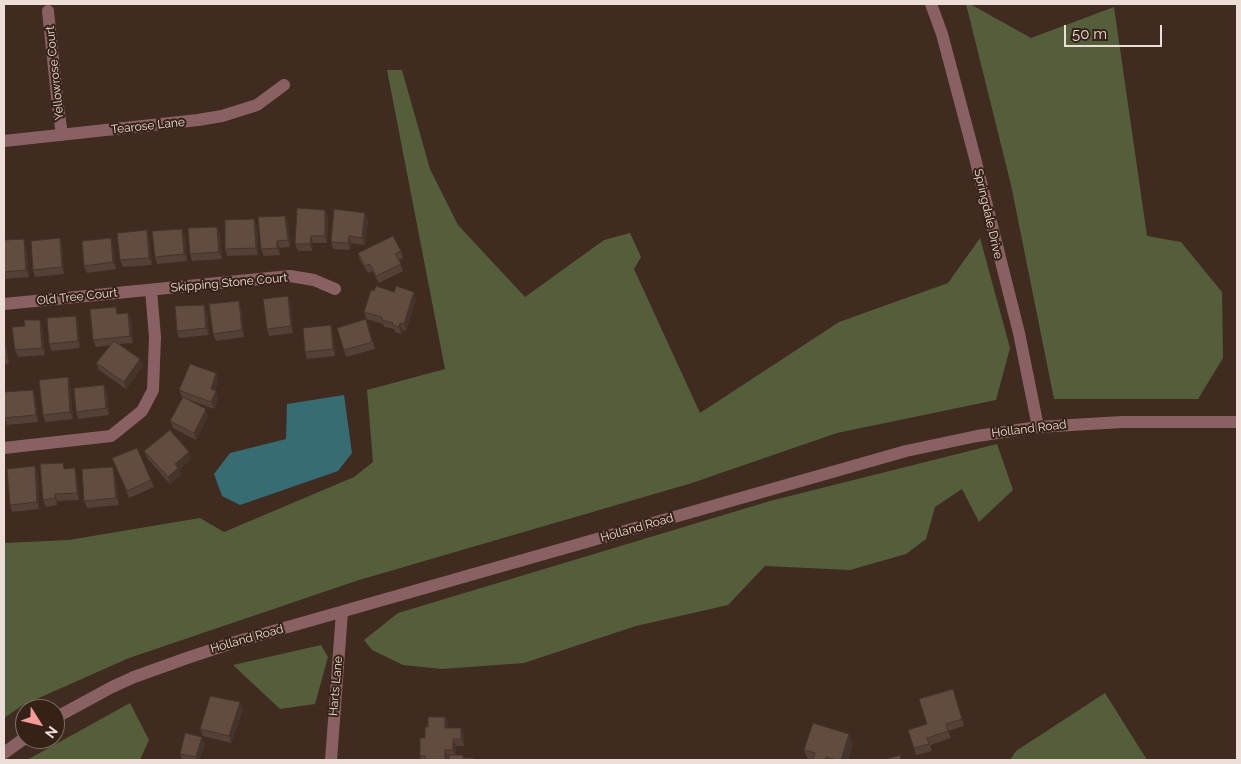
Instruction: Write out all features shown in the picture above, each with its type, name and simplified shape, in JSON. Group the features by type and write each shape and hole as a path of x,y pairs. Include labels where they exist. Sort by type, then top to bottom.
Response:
{"street":[{"name":"Springdale Drive","path":"931,4 942,34 975,158 999,261 1019,334 1038,427"},
{"name":"Yellowrose Court","path":"48,11 62,135"},
{"name":"Tearose Lane","path":"4,141 222,116 257,105 284,85"},
{"name":"Skipping Stone Court","path":"151,290 290,276 314,280 335,289"},
{"name":"Old Tree Court","path":"4,304 151,290"},
{"path":"4,448 111,436 142,411 153,390 155,337 151,290"},
{"name":"Holland Road","path":"65,713 112,687 186,658 906,451 977,436 1038,427 1122,422 1237,422"},
{"name":"Harts Lane","path":"331,760 342,612"},
{"path":"4,753 15,745"}],"green space":[{"path":"966,4 970,4 1031,38 1114,7 1147,236 1181,242 1222,292 1223,358 1198,399 1054,399 1011,185"},
{"path":"387,70 402,70 430,169 458,225 525,297 604,240 630,233 641,257 634,269 700,413 839,322 948,283 980,238 1010,348 996,400 837,433 692,483 359,580 129,658 37,699 15,699 15,710 4,718 4,543 69,540 200,518 224,532 354,477 373,462 367,390 445,369"},
{"path":"997,444 1013,490 979,522 962,489 935,507 926,539 906,554 850,570 765,566 728,605 636,626 524,663 442,669 403,665 372,650 364,640 398,613 770,501"},
{"path":"321,645 328,657 315,704 280,709 233,665"},
{"path":"1105,693 1147,760 1010,760 1016,751"},
{"path":"130,703 149,740 140,760 27,760 47,749 65,749 65,739"}],"water":[{"path":"344,395 352,453 338,471 240,505 222,496 214,474 230,453 286,439 287,404"}],"building":[{"path":"297,208 325,210 325,236 311,236 310,244 295,244"},
{"path":"334,209 365,213 362,238 349,236 348,243 331,242"},
{"path":"285,216 288,240 277,241 277,248 261,249 258,217"},
{"path":"254,219 256,248 225,249 225,220"},
{"path":"217,227 219,252 190,254 188,228"},
{"path":"182,229 184,254 155,257 152,231"},
{"path":"147,230 149,258 120,260 117,233"},
{"path":"393,236 401,251 395,254 401,264 376,276 370,264 365,266 358,253"},
{"path":"60,238 62,267 33,270 31,241"},
{"path":"111,238 113,262 84,266 82,241"},
{"path":"24,239 26,270 4,272 4,240"},
{"path":"376,286 394,292 396,286 414,292 404,324 400,323 399,327 392,325 393,323 382,320 382,317 364,312 371,290 374,291"},
{"path":"288,296 291,326 267,329 263,299"},
{"path":"239,301 242,330 213,334 209,304"},
{"path":"204,305 206,328 177,331 175,306"},
{"path":"116,307 117,314 128,313 130,336 93,340 90,309"},
{"path":"76,316 78,341 49,344 47,318"},
{"path":"366,319 372,342 344,350 337,328"},
{"path":"24,320 40,320 42,348 15,350 12,327 25,326"},
{"path":"331,325 333,349 305,352 303,328"},
{"path":"4,336 7,357 4,357"},
{"path":"114,341 140,359 124,382 96,363"},
{"path":"190,364 216,373 211,389 216,391 211,402 179,390"},
{"path":"68,377 70,412 43,415 39,380"},
{"path":"104,385 106,408 76,412 74,388"},
{"path":"33,390 36,415 4,418 4,392"},
{"path":"183,397 206,409 194,433 170,421"},
{"path":"170,430 189,452 175,464 178,468 168,477 144,451"},
{"path":"137,448 151,480 127,491 112,458"},
{"path":"63,463 64,469 75,468 77,493 55,494 55,498 43,500 40,464"},
{"path":"35,466 37,502 10,505 7,469"},
{"path":"113,467 116,498 84,501 82,469"},
{"path":"953,689 962,719 946,724 948,731 927,738 929,744 914,748 908,730 927,724 919,699"},
{"path":"210,696 240,702 229,736 200,729"},
{"path":"428,717 445,717 445,728 461,728 461,739 453,739 453,750 445,750 445,760 425,760 425,756 420,756 420,738 425,738 425,727 428,727"},
{"path":"813,723 849,734 841,760 826,757 825,760 813,760 815,753 804,750"},
{"path":"185,733 202,737 196,757 180,754"},
{"path":"449,755 463,755 463,758 473,758 473,760 449,760"},
{"path":"900,755 901,760 883,760"}]}
